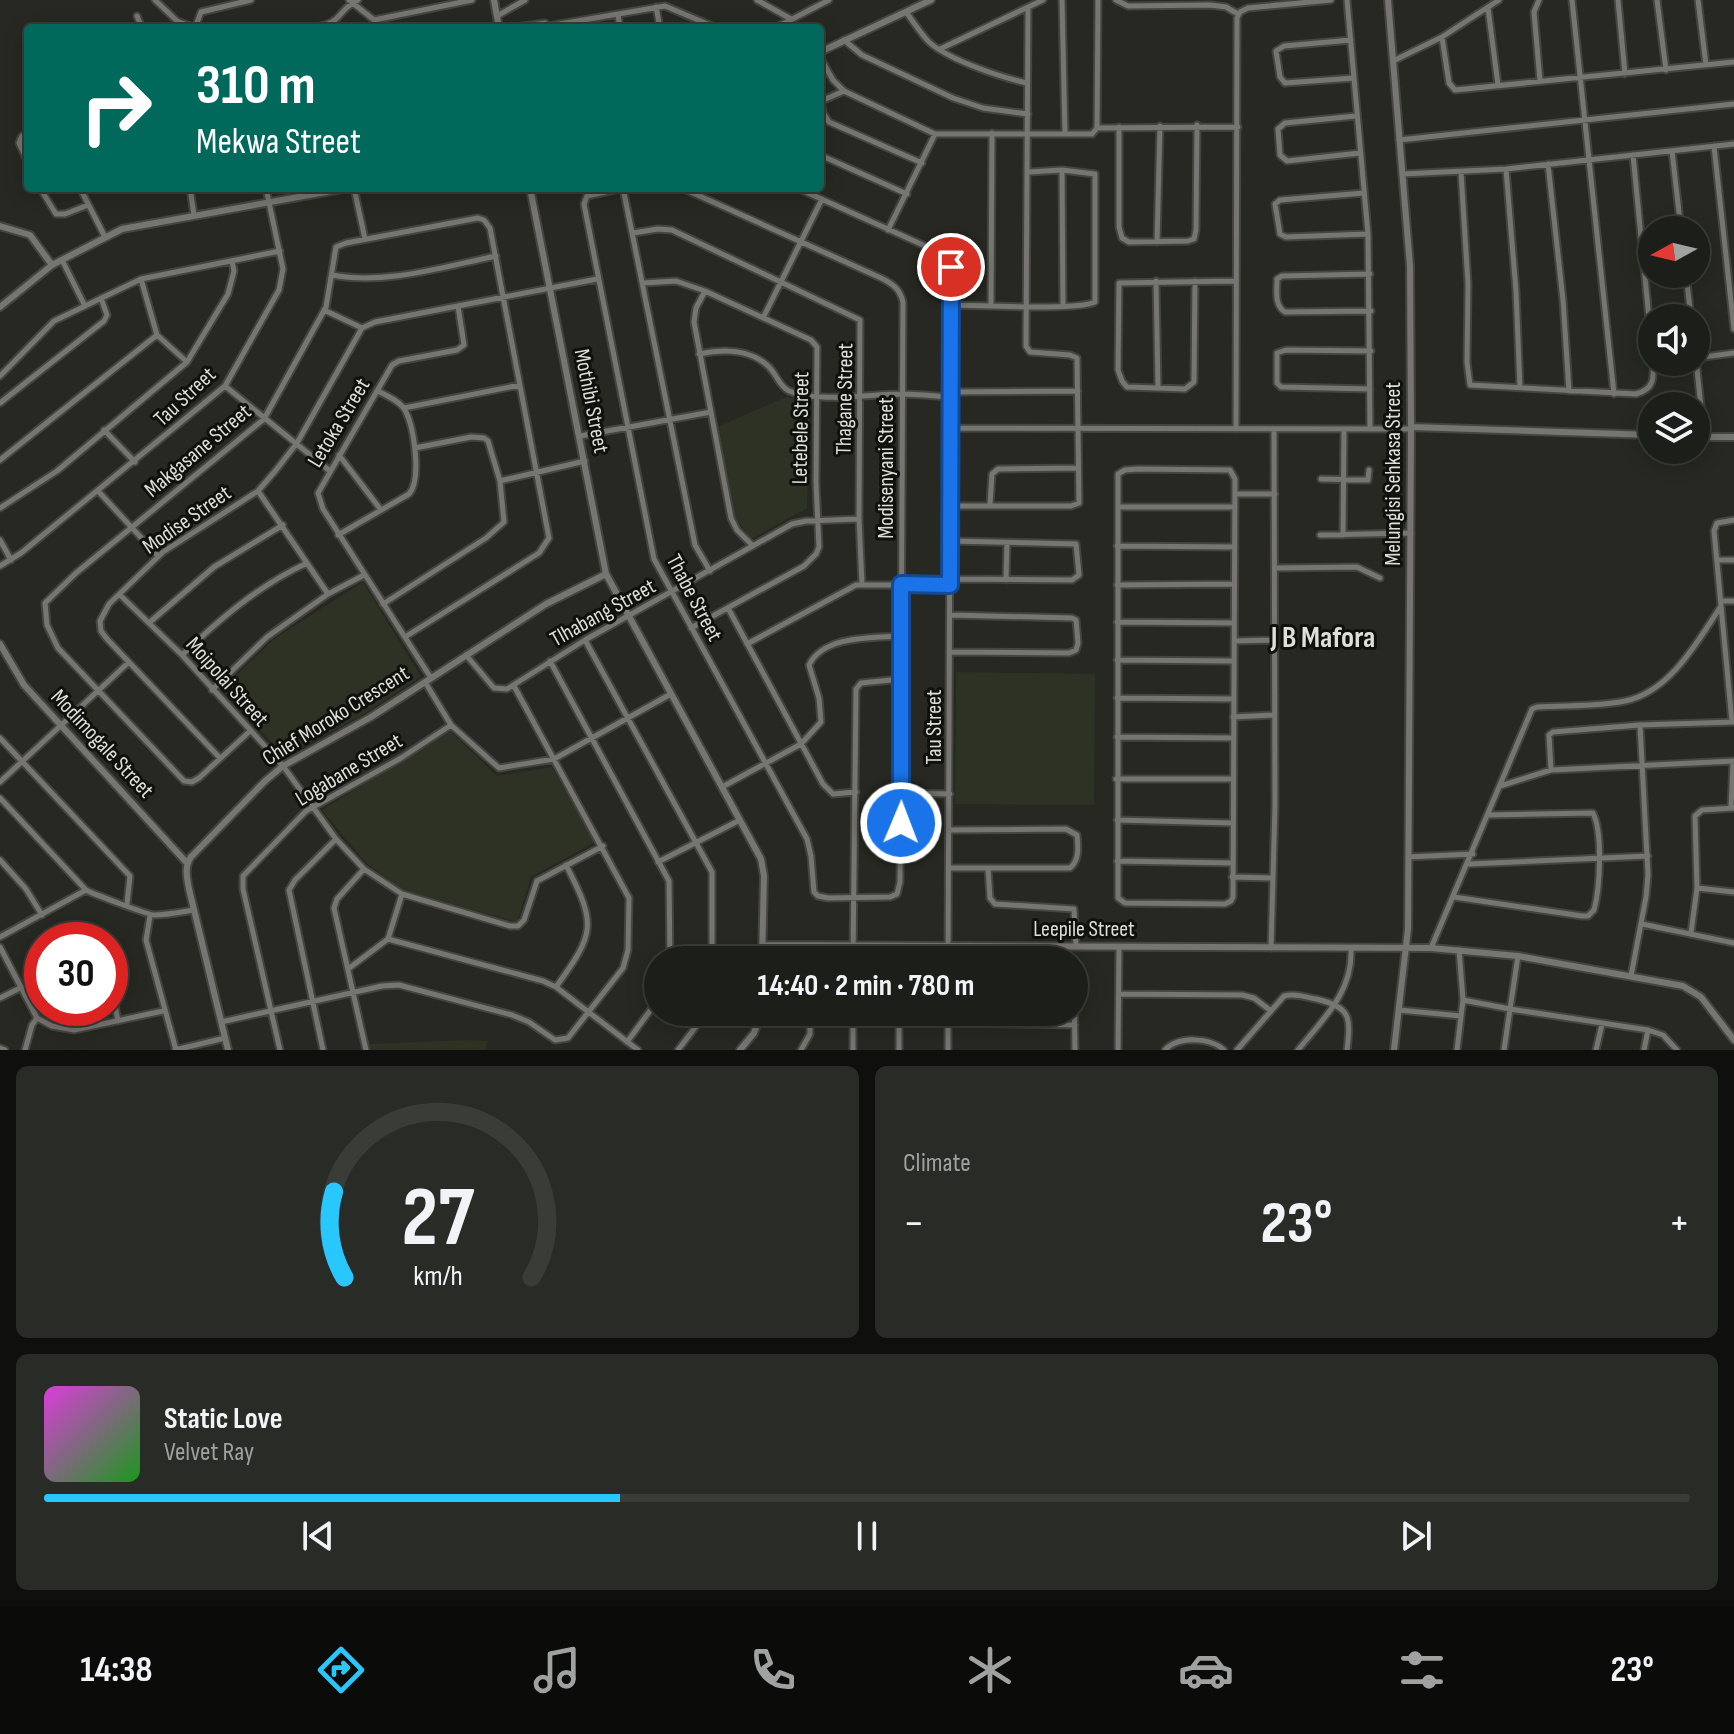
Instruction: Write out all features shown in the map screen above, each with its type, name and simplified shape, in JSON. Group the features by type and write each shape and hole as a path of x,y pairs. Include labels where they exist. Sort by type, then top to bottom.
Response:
{"street":[{"path":"155,0 177,21 185,24"},
{"path":"196,24 201,12 251,0"},
{"path":"374,20 472,0"},
{"path":"494,0 498,24"},
{"path":"497,16 525,0"},
{"path":"757,0 792,19"},
{"path":"783,24 829,0"},
{"path":"824,52 931,0"},
{"path":"940,49 1043,0"},
{"path":"1062,0 1065,133"},
{"path":"1097,128 1098,0"},
{"path":"1116,0 1128,6 1219,6 1238,14"},
{"path":"1238,14 1248,8 1331,0"},
{"path":"1347,0 1368,234 1370,428"},
{"name":"Melungisi Sehkasa Street","path":"1388,0 1410,266 1411,428 1407,949 1394,1050"},
{"path":"1392,62 1442,37 1499,0"},
{"path":"1539,0 1534,12 1540,81"},
{"path":"1572,0 1587,118 1614,394"},
{"path":"1618,0 1625,74"},
{"path":"1657,0 1666,70"},
{"path":"1698,0 1706,65"},
{"path":"333,24 353,1 375,24"},
{"path":"585,24 660,4 709,24"},
{"path":"951,506 1077,506 1079,500 1077,361 1075,356 1027,350 1028,7"},
{"path":"1488,8 1498,85"},
{"path":"906,12 926,39 940,49 998,76 1027,83"},
{"path":"1236,429 1238,14"},
{"path":"618,15 619,24"},
{"path":"137,16 140,24"},
{"path":"1442,37 1452,90 1734,62"},
{"path":"844,40 862,55 953,98 983,108 1028,114"},
{"path":"1351,40 1284,46 1276,51 1280,77 1285,83 1354,78"},
{"path":"824,62 833,80 844,91 935,134 1089,135 1097,128 1238,127"},
{"path":"824,100 844,91"},
{"path":"1398,140 1734,104"},
{"path":"824,114 829,122 922,163"},
{"path":"1356,116 1285,123 1278,129 1280,155 1287,161 1360,153"},
{"path":"1119,127 1120,232 1122,238 1129,242 1157,242 1188,241 1195,237 1197,125"},
{"path":"1157,242 1160,126"},
{"path":"991,305 992,133"},
{"path":"888,230 935,134"},
{"path":"24,135 19,143 24,154"},
{"path":"1402,174 1506,169 1734,144"},
{"path":"1714,146 1734,329"},
{"path":"1672,151 1679,216"},
{"path":"1633,155 1648,304"},
{"path":"824,157 907,194"},
{"path":"1548,164 1563,300 1569,391"},
{"path":"1506,169 1520,388"},
{"path":"1062,170 1063,305"},
{"path":"951,305 1090,305 1096,300 1096,176 1088,171 1029,172"},
{"path":"1461,172 1468,284 1469,383 1472,386 1614,394 1646,391 1653,382 1653,376"},
{"path":"42,192 56,214 65,214 88,205"},
{"path":"82,192 105,237"},
{"path":"191,192 194,215"},
{"name":"Tau Street","path":"0,566 99,491 225,386 279,290 283,274 267,192"},
{"path":"300,192 301,197"},
{"path":"0,307 52,265 122,229 329,192"},
{"path":"352,192 365,239"},
{"name":"Mothibi Street","path":"531,192 606,574 628,617"},
{"name":"Thabe Street","path":"605,192 585,198 584,204 654,559 807,839 814,892 821,897 856,897"},
{"path":"624,192 695,545 710,571"},
{"name":"Modisenyani Street","path":"691,192 881,278 898,289 903,302 900,882 897,894 890,897 856,897"},
{"name":"Tau Street","path":"806,192 943,254 949,260 948,946"},
{"path":"1364,193 1280,200 1275,204 1276,223 1280,234 1286,237 1368,234"},
{"path":"763,318 822,199"},
{"name":"Makgasane Street","path":"249,732 196,780 184,781 58,648 47,625 45,603 131,527 264,419 324,310 336,247 478,218 488,225 496,256 539,473 549,540 544,549 405,637"},
{"path":"0,226 30,235 52,265"},
{"name":"Thagane Street","path":"633,233 668,229 860,320 859,519 862,584"},
{"path":"0,376 50,324 141,279 280,251"},
{"path":"332,275 360,279 388,278 496,256"},
{"path":"62,260 85,306"},
{"path":"0,508 41,483 187,362 228,294 234,271 232,261"},
{"path":"1370,274 1282,276 1277,279 1277,300 1278,307 1285,312 1371,311"},
{"path":"141,279 157,335 187,362"},
{"path":"324,310 362,328 375,322 597,279"},
{"name":"Letebele Street","path":"643,283 672,280 705,291 815,344 819,359 819,547 810,561 691,628"},
{"path":"1195,281 1194,382 1185,389 1127,387 1118,370 1118,284 1156,281 1195,281 1235,281"},
{"path":"1156,281 1158,387"},
{"path":"705,291 694,315 699,354 731,518 737,530 753,546"},
{"path":"0,403 104,321 107,315 101,298"},
{"name":"Letoka Street","path":"451,725 405,637 318,499 320,488 395,362 463,347 465,338 458,306"},
{"name":"Modise Street","path":"220,758 107,639 100,626 103,610 158,556 190,532 258,491 297,443 362,328"},
{"path":"0,460 157,335"},
{"path":"1370,389 1281,387 1277,383 1276,357 1286,350 1371,351"},
{"path":"699,354 734,351 768,366 789,391 817,396 1078,391"},
{"path":"1710,356 1734,353"},
{"path":"404,408 520,385"},
{"path":"225,386 330,471"},
{"path":"338,535 412,491 415,448 404,408 378,391"},
{"path":"580,436 711,412"},
{"path":"951,428 1411,428 1638,435"},
{"path":"1271,948 1276,568 1274,429"},
{"path":"1343,535 1344,429"},
{"path":"104,430 135,462"},
{"path":"383,604 501,527 504,514 500,481 488,441 482,437 415,448"},
{"path":"1710,437 1734,437"},
{"path":"339,455 381,510"},
{"path":"500,481 585,461"},
{"path":"990,505 992,474 998,469 1078,468"},
{"path":"1125,470 1230,470 1234,474 1233,897 1229,903 1122,903 1118,898 1118,507 1118,474 1125,470"},
{"path":"1321,479 1368,480 1369,470"},
{"path":"99,491 158,556"},
{"path":"258,491 328,594"},
{"path":"1236,494 1275,494"},
{"path":"1118,507 1235,507"},
{"name":"Tlhabang Street","path":"514,686 585,640 796,523 859,519"},
{"path":"1551,770 1550,733 1640,725 1733,722 1715,524 1734,520"},
{"path":"150,622 214,567 283,525"},
{"path":"1320,535 1411,533"},
{"path":"0,540 11,560"},
{"path":"747,644 862,584 1072,580 1079,576 1076,544 950,541"},
{"path":"1006,580 1007,543"},
{"path":"1117,546 1235,547"},
{"path":"1717,560 1734,560"},
{"path":"182,655 237,604 307,563"},
{"path":"1276,568 1351,566 1360,567 1380,578"},
{"name":"Chief Moroko Crescent","path":"187,863 283,766 371,717 546,604 606,574"},
{"path":"212,690 251,649 328,594 364,575"},
{"path":"1117,585 1234,584"},
{"name":"Moipolai Street","path":"120,595 182,655 283,766 336,839 364,869 402,894 518,926 524,920 537,881 603,846"},
{"path":"1721,603 1734,601"},
{"path":"1431,948 1534,708 1628,701 1650,691 1676,668 1700,639 1721,603"},
{"path":"728,608 830,793 856,792"},
{"path":"950,615 1072,618 1076,620 1078,643 1076,650 1069,653 950,652"},
{"path":"628,617 761,859 762,945"},
{"path":"1117,622 1234,623"},
{"path":"722,787 801,744 822,719 809,665 812,659 847,641 900,636"},
{"path":"585,640 714,876 712,946"},
{"path":"1234,641 1273,640"},
{"name":"Modimogale Street","path":"0,644 24,685 187,863"},
{"path":"221,1022 399,985 520,1017 559,1040 568,1038 623,968 628,950 628,892 514,686 502,690 494,688 465,654"},
{"path":"1117,660 1233,661"},
{"path":"550,661 670,887 670,946"},
{"path":"0,782 129,662"},
{"path":"854,946 857,687 861,683 901,679"},
{"path":"451,725 498,768 554,759 671,694"},
{"path":"1117,698 1234,699"},
{"path":"1233,717 1274,715"},
{"name":"Logabane Street","path":"280,1050 243,878 300,817 451,725"},
{"path":"1631,976 1646,897 1648,856 1640,725"},
{"path":"1117,737 1233,738"},
{"path":"0,738 130,876 127,904"},
{"path":"1500,786 1551,770 1734,762 1733,808 1702,810 1695,816 1697,888 1691,933"},
{"path":"1116,779 1233,779"},
{"path":"901,793 950,794"},
{"path":"0,798 86,890 127,904 150,916 194,910"},
{"path":"1454,897 1588,916 1596,905 1599,858 1597,823 1593,813 1489,815"},
{"path":"658,862 740,820"},
{"path":"1117,820 1231,823"},
{"path":"949,830 1066,829 1077,835 1077,860 1070,868 949,868"},
{"path":"323,1050 289,890 336,839"},
{"path":"1408,857 1473,854"},
{"path":"1468,864 1648,856"},
{"path":"0,860 26,889 42,915"},
{"path":"1117,861 1232,863"},
{"path":"187,863 194,910 228,1050"},
{"path":"556,987 582,951 586,934 586,907 566,865"},
{"path":"988,868 990,898 995,904 1074,909 1076,946"},
{"path":"364,869 334,906 366,1050"},
{"path":"1232,877 1273,878"},
{"path":"1697,888 1734,892"},
{"path":"0,937 86,890"},
{"path":"348,969 388,939 402,894"},
{"path":"150,916 146,940 175,1050 225,1038"},
{"path":"1642,924 1734,943"},
{"path":"388,939 530,976 556,987 638,1050"},
{"name":"Leepile Street","path":"762,945 854,946"},
{"path":"0,947 24,990"},
{"name":"Leepile Street","path":"1088,947 1431,948 1518,956 1690,989 1701,997 1734,1040"},
{"path":"1118,1050 1119,947"},
{"path":"1298,1050 1336,1003 1349,976 1351,949"},
{"path":"1457,1050 1463,1000 1459,950"},
{"path":"1504,1050 1518,956"},
{"path":"0,998 22,987"},
{"path":"1119,994 1242,995 1254,998 1271,1011"},
{"path":"1237,1050 1288,995 1336,1003 1349,1019 1347,1050"},
{"path":"1463,1000 1648,1030 1663,1035 1677,1050"},
{"path":"1399,1010 1461,1016"},
{"path":"128,1019 163,1011"},
{"path":"627,1042 644,1019"},
{"path":"1596,1050 1602,1024"},
{"path":"25,1050 32,1026"},
{"path":"53,1026 74,1030 94,1026"},
{"path":"73,1026 74,1030"},
{"path":"678,1050 696,1026"},
{"path":"740,1050 757,1026"},
{"path":"801,1050 810,1034 810,1026"},
{"path":"853,1026 853,1050"},
{"path":"899,1026 899,1050"},
{"path":"948,1026 948,1050"},
{"path":"1075,1026 1075,1050"},
{"path":"1644,1050 1648,1030"},
{"path":"1165,1050 1177,1042 1204,1041 1216,1043 1224,1050"}],"shaded area":[{"path":"786,397 809,400 807,508 751,539 734,515 717,427"},
{"path":"363,582 421,677 359,717 284,756 222,689 274,639"},
{"path":"956,672 1095,674 1094,805 955,804"},
{"path":"450,731 497,776 552,767 595,842 531,877 517,922 403,890 365,862 322,810"},
{"path":"488,1041 485,1050 371,1050 369,1044"}],"district":[{"name":"J B Mafora","path":"1323,638"}],"route":[{"path":"901,823 901,584 950,585 951,267"}]}
